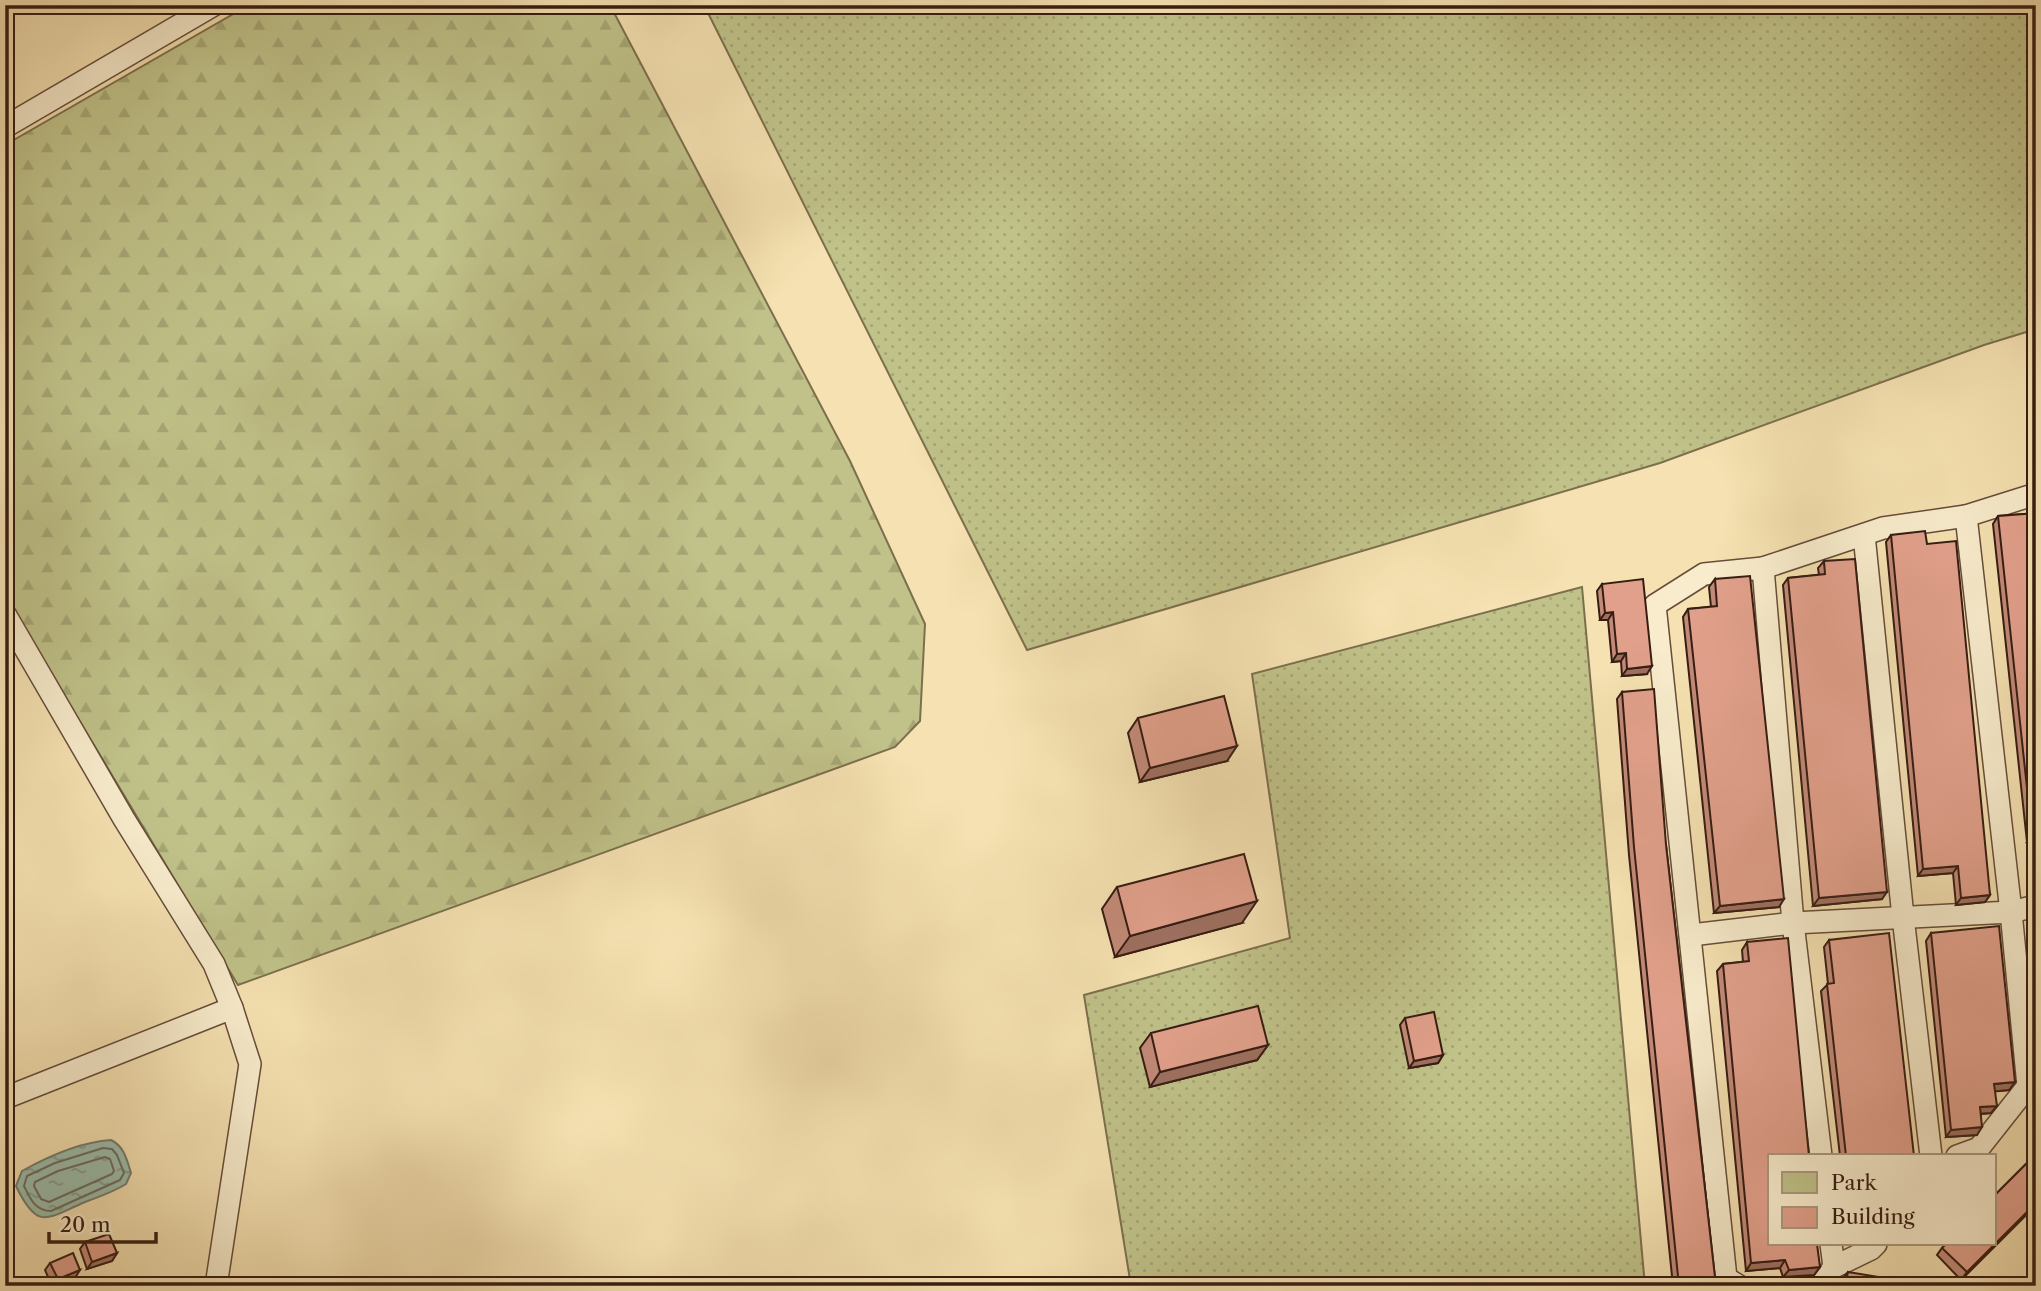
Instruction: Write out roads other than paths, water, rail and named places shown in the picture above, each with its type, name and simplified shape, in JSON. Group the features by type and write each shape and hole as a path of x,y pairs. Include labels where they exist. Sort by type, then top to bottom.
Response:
{"lane":[{"path":"5,127 214,5"},
{"path":"1739,1286 1726,1278 1655,605 1704,574 1763,568 1883,528 1966,516 2036,495"},
{"path":"1962,1154 1979,1148 2032,1081 1966,516"},
{"path":"1864,535 1903,918 1931,1154"},
{"path":"1763,568 1793,923 1821,1154"},
{"path":"5,614 124,819 214,964 250,1064 216,1286"},
{"path":"1691,935 1793,923 2011,912 2036,906"},
{"path":"5,1098 232,1009"},
{"path":"1831,1246 1834,1267"},
{"path":"1819,1286 1834,1267 1874,1246"}],"water":[{"path":"111,1140 122,1150 128,1163 131,1173 126,1184 52,1216 37,1215 31,1210 16,1186 22,1171 65,1151"}]}
